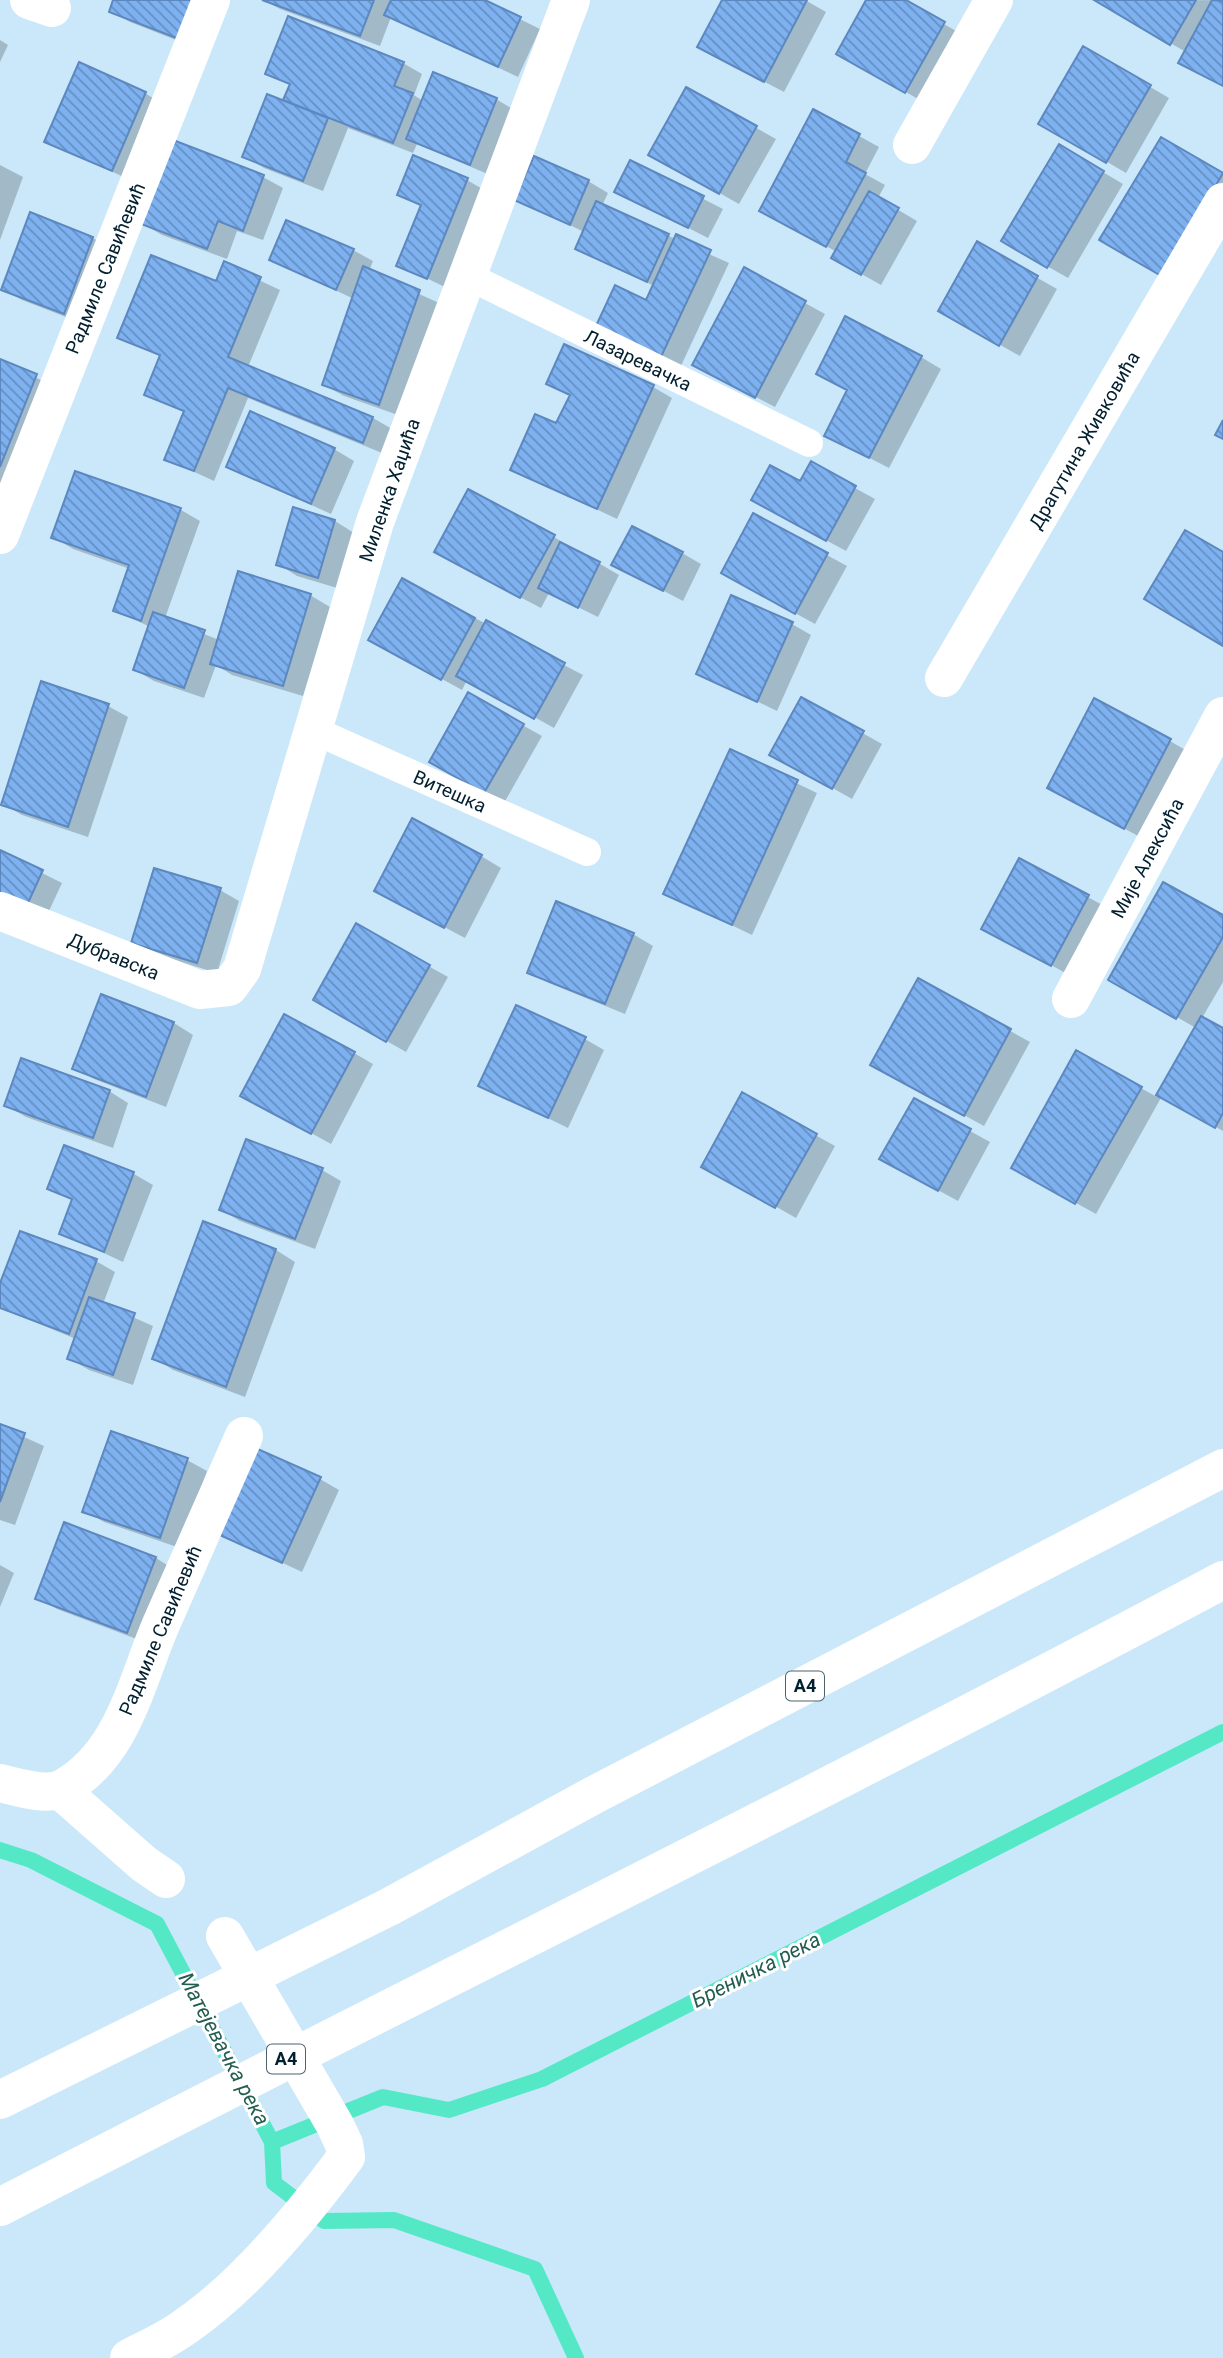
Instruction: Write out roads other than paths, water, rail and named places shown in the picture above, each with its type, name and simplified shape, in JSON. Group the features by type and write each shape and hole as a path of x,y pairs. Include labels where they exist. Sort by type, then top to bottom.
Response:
{"main road":[{"name":"Радмиле Савићевић","path":"0,536 211,0"},
{"name":"Миленка Хаџића","path":"229,987 242,969 375,522 571,0"},
{"path":"912,145 994,0"},
{"name":"Драгутина Живковића","path":"944,678 1223,202"},
{"name":"Мије Алексића","path":"1071,999 1223,716"},
{"name":"Дубравска","path":"0,911 200,990 229,987"},
{"name":"Радмиле Савићевић","path":"60,1790 88,1769 111,1742 129,1711 156,1636 244,1436"},
{"name":"A4","path":"0,2100 389,1907 594,1795 1223,1468"},
{"name":"A4","path":"0,2207 426,1987 955,1723 1223,1580"},
{"path":"0,1783 26,1790 60,1790 144,1864 166,1879"},
{"path":"129,2358 186,2327 214,2304 289,2229 346,2157 344,2144 331,2118 225,1936"}],"lane":[{"name":"Лазаревачка","path":"468,276 809,443"},
{"name":"Витешка","path":"313,730 587,852"}],"waterway":[{"name":"Бреничка река","path":"272,2142 383,2097 449,2110 542,2079 1223,1732"},
{"name":"Матејевачка река","path":"0,1850 31,1860 157,1924 272,2142 274,2183 324,2221 394,2220 535,2269 576,2358"}]}
